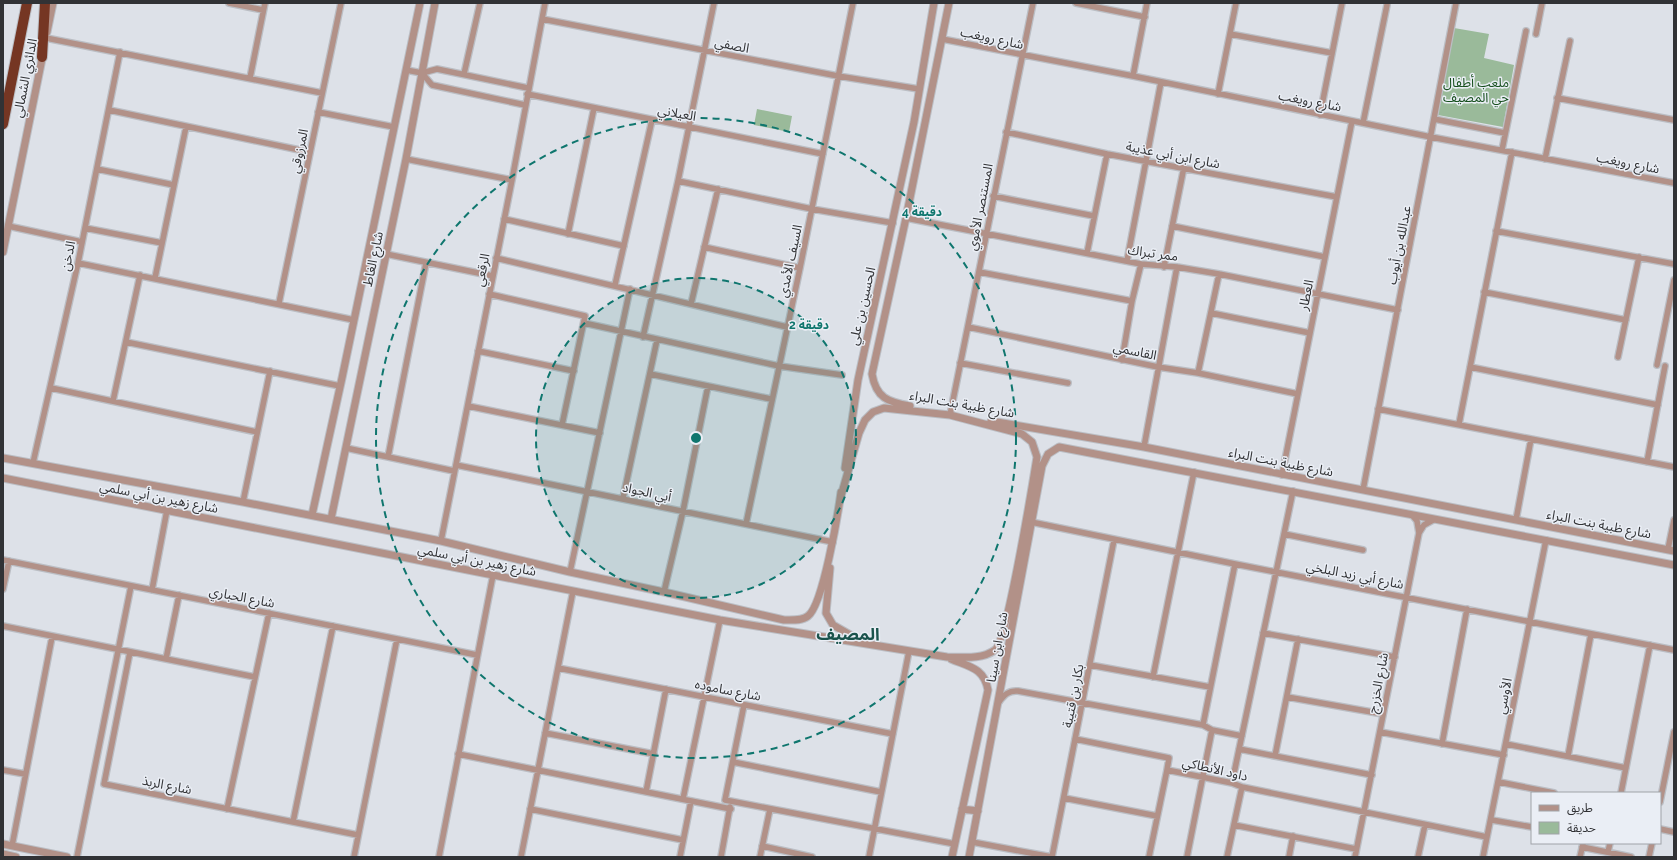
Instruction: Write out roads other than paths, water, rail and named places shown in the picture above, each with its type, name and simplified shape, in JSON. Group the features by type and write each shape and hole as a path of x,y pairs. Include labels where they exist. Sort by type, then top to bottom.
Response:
{"highway":[{"name":"الدائري الشمالي","path":"3,124 27,3"},
{"path":"42,57 45,3"}],"street":[{"name":"الدائري الشمالي","path":"3,252 53,3"},
{"path":"229,3 263,10"},
{"path":"250,78 265,3"},
{"name":"المرزوقي","path":"279,303 341,3"},
{"name":"شارع الغاط","path":"312,515 420,3"},
{"name":"شارع الغاط","path":"331,519 406,159 435,3"},
{"path":"464,74 480,3"},
{"name":"الرقعي","path":"441,541 545,3"},
{"path":"643,337 678,181 714,3"},
{"name":"السيف الأمدي","path":"746,524 771,399 800,268 853,3"},
{"name":"الحسين بن علي","path":"812,613 818,599 833,542 858,380 914,122 934,3"},
{"name":"الحسين بن علي","path":"884,398 875,387 872,374 906,218 949,3"},
{"name":"المستنصر الأموي","path":"950,415 1033,3"},
{"path":"1076,3 1145,17"},
{"path":"1133,76 1148,3"},
{"path":"1218,94 1236,3"},
{"path":"1320,114 1342,3"},
{"name":"عبدالله بن أيوب","path":"1363,490 1456,3"},
{"path":"1536,34 1542,3"},
{"path":"1363,123 1387,5"},
{"name":"الصفي","path":"542,20 838,76 919,89"},
{"path":"1502,150 1526,32"},
{"path":"1230,34 1332,52"},
{"path":"46,38 322,92"},
{"name":"شارع رويغب","path":"942,39 1022,56 1133,76 1430,137 1674,183"},
{"path":"1545,158 1570,41"},
{"name":"الدخن","path":"34,463 78,263 120,52"},
{"name":"العيلاني","path":"422,74 437,69 464,74 594,108 823,154"},
{"path":"406,70 422,74 432,85 525,105"},
{"path":"1127,261 1161,82"},
{"path":"1557,98 1674,120"},
{"path":"568,234 594,108"},
{"path":"109,110 309,152"},
{"path":"318,112 394,127"},
{"path":"1434,119 1505,133"},
{"path":"615,286 652,120"},
{"name":"العطار","path":"1282,474 1352,121"},
{"path":"155,278 186,127"},
{"name":"شارع ابن أبي عذيبة","path":"1006,132 1107,154 1146,160 1337,197"},
{"path":"1459,424 1512,152"},
{"path":"1087,253 1107,154"},
{"path":"406,159 512,180"},
{"path":"1164,267 1184,168"},
{"path":"97,169 174,185"},
{"path":"678,181 812,209 893,223"},
{"path":"691,304 718,189"},
{"path":"993,196 1094,216"},
{"name":"ممر تبراك","path":"906,218 1141,264 1177,267 1219,274 1398,310"},
{"path":"504,219 624,246"},
{"path":"8,226 82,242"},
{"path":"1172,226 1325,257"},
{"path":"85,228 162,243"},
{"path":"1496,231 1674,264"},
{"path":"704,247 800,268"},
{"path":"386,254 493,276"},
{"path":"496,258 787,327"},
{"path":"1618,357 1639,258"},
{"path":"388,457 426,262"},
{"path":"78,263 279,303 354,320"},
{"path":"1122,360 1132,301 1141,264"},
{"path":"1144,447 1177,267"},
{"path":"979,272 1132,301"},
{"path":"1198,373 1219,274"},
{"path":"113,402 140,275"},
{"path":"1657,365 1674,280"},
{"path":"570,572 630,289"},
{"path":"1484,292 1626,320"},
{"path":"489,294 586,316 562,425"},
{"path":"1211,313 1310,333"},
{"path":"584,323 779,366 842,375"},
{"name":"القاسمي","path":"968,327 1122,360 1198,373 1298,394"},
{"path":"623,498 657,340"},
{"path":"126,342 340,386"},
{"path":"478,350 574,371"},
{"path":"960,363 1068,383"},
{"path":"1647,462 1665,366"},
{"path":"1470,367 1658,405"},
{"path":"242,502 270,371"},
{"path":"650,374 771,399"},
{"path":"664,592 683,511 708,386"},
{"path":"51,388 257,432"},
{"name":"شارع ظبية بنت البراء","path":"884,398 896,403 950,415 1144,447 1671,550"},
{"path":"468,406 600,433"},
{"path":"841,496 859,432 873,412 884,408 950,415 1022,434 1032,442 1037,457 1009,608 1001,639 996,649 982,656 947,657"},
{"path":"1378,409 1674,467"},
{"path":"1516,520 1531,439"},
{"name":"شارع ظبية بنت البراء","path":"1059,447 1674,565"},
{"name":"شارع ابن سينا","path":"969,857 1042,466 1048,454 1059,447"},
{"name":"أبي الجواد","path":"346,448 388,457 623,498 833,542"},
{"name":"شارع زهير بن أبي سلمي","path":"3,458 312,515 441,541 570,572 784,620 807,618 812,613"},
{"path":"1153,677 1194,472"},
{"name":"شارع زهير بن أبي سلمي","path":"3,478 720,620 947,657"},
{"path":"1232,783 1293,491"},
{"path":"152,590 167,510"},
{"path":"1412,515 1417,521 1419,533"},
{"path":"1419,533 1424,525 1434,520"},
{"path":"1671,550 1674,520"},
{"name":"شارع أبي زيد البلخي","path":"1031,522 1114,540 1407,596 1529,622 1674,650"},
{"name":"شارع الخزرج","path":"1355,857 1419,533"},
{"path":"1284,534 1363,550"},
{"name":"بكار بن قتيبة","path":"1052,857 1114,540"},
{"name":"الأوسي","path":"1484,857 1546,540"},
{"path":"833,542 826,613 833,625 864,643"},
{"path":"3,589 6,561"},
{"name":"شارع الحباري","path":"6,561 477,655"},
{"path":"1203,725 1235,564"},
{"path":"439,857 493,575"},
{"path":"77,857 131,586"},
{"path":"521,857 573,591"},
{"path":"166,659 179,595"},
{"path":"1442,744 1468,609"},
{"path":"228,809 269,613"},
{"path":"683,799 720,620"},
{"path":"3,626 255,677"},
{"path":"293,822 333,626"},
{"path":"1263,633 1395,657"},
{"path":"1568,756 1591,634"},
{"path":"12,846 52,637"},
{"path":"354,857 398,639"},
{"path":"1275,756 1298,640"},
{"path":"1621,792 1650,645"},
{"path":"869,857 909,651"},
{"name":"شارع الربذ","path":"130,652 104,784 358,835"},
{"name":"شارع ابن سينا","path":"947,657 980,671 986,679 988,690 952,857"},
{"path":"1090,665 1210,688"},
{"name":"شارع ساموده","path":"558,668 892,734"},
{"path":"646,792 666,689"},
{"path":"999,702 1006,693 1014,690 1203,725 1212,730 1242,736"},
{"path":"1287,697 1383,714"},
{"path":"721,857 731,809 725,800 744,705"},
{"path":"1187,857 1212,730"},
{"path":"1380,732 1504,755"},
{"path":"1661,797 1674,732"},
{"path":"545,733 654,754"},
{"name":"داود الأنطاكي","path":"1075,739 1169,758 1166,770 1202,776 1232,783 1242,787 1487,837"},
{"path":"1506,744 1626,768"},
{"path":"1239,749 1372,775"},
{"path":"458,754 731,809"},
{"path":"733,762 881,792"},
{"path":"3,770 25,774"},
{"path":"1149,857 1166,770"},
{"path":"1499,782 1549,792"},
{"path":"1228,857 1242,787"},
{"path":"1064,798 1157,816"},
{"path":"725,800 955,844"},
{"path":"680,857 691,801"},
{"path":"530,809 683,840"},
{"path":"760,857 770,809"},
{"path":"962,809 978,811"},
{"path":"1492,820 1531,828"},
{"path":"1234,825 1356,849"},
{"path":"1418,857 1425,825"},
{"path":"1661,829 1674,832"},
{"path":"1289,857 1294,836"},
{"path":"972,842 1052,857"},
{"path":"3,844 67,857"},
{"path":"1608,852 1610,844"},
{"path":"1649,857 1652,844"},
{"path":"1580,857 1582,845 1619,856 1631,857"},
{"path":"762,846 812,857"},
{"path":"3,854 16,857"}],"district":[{"name":"المصيف","path":"848,634"}],"park label":[{"name":"ملعب أطفال حي المصيف","path":"1476,90"}]}
